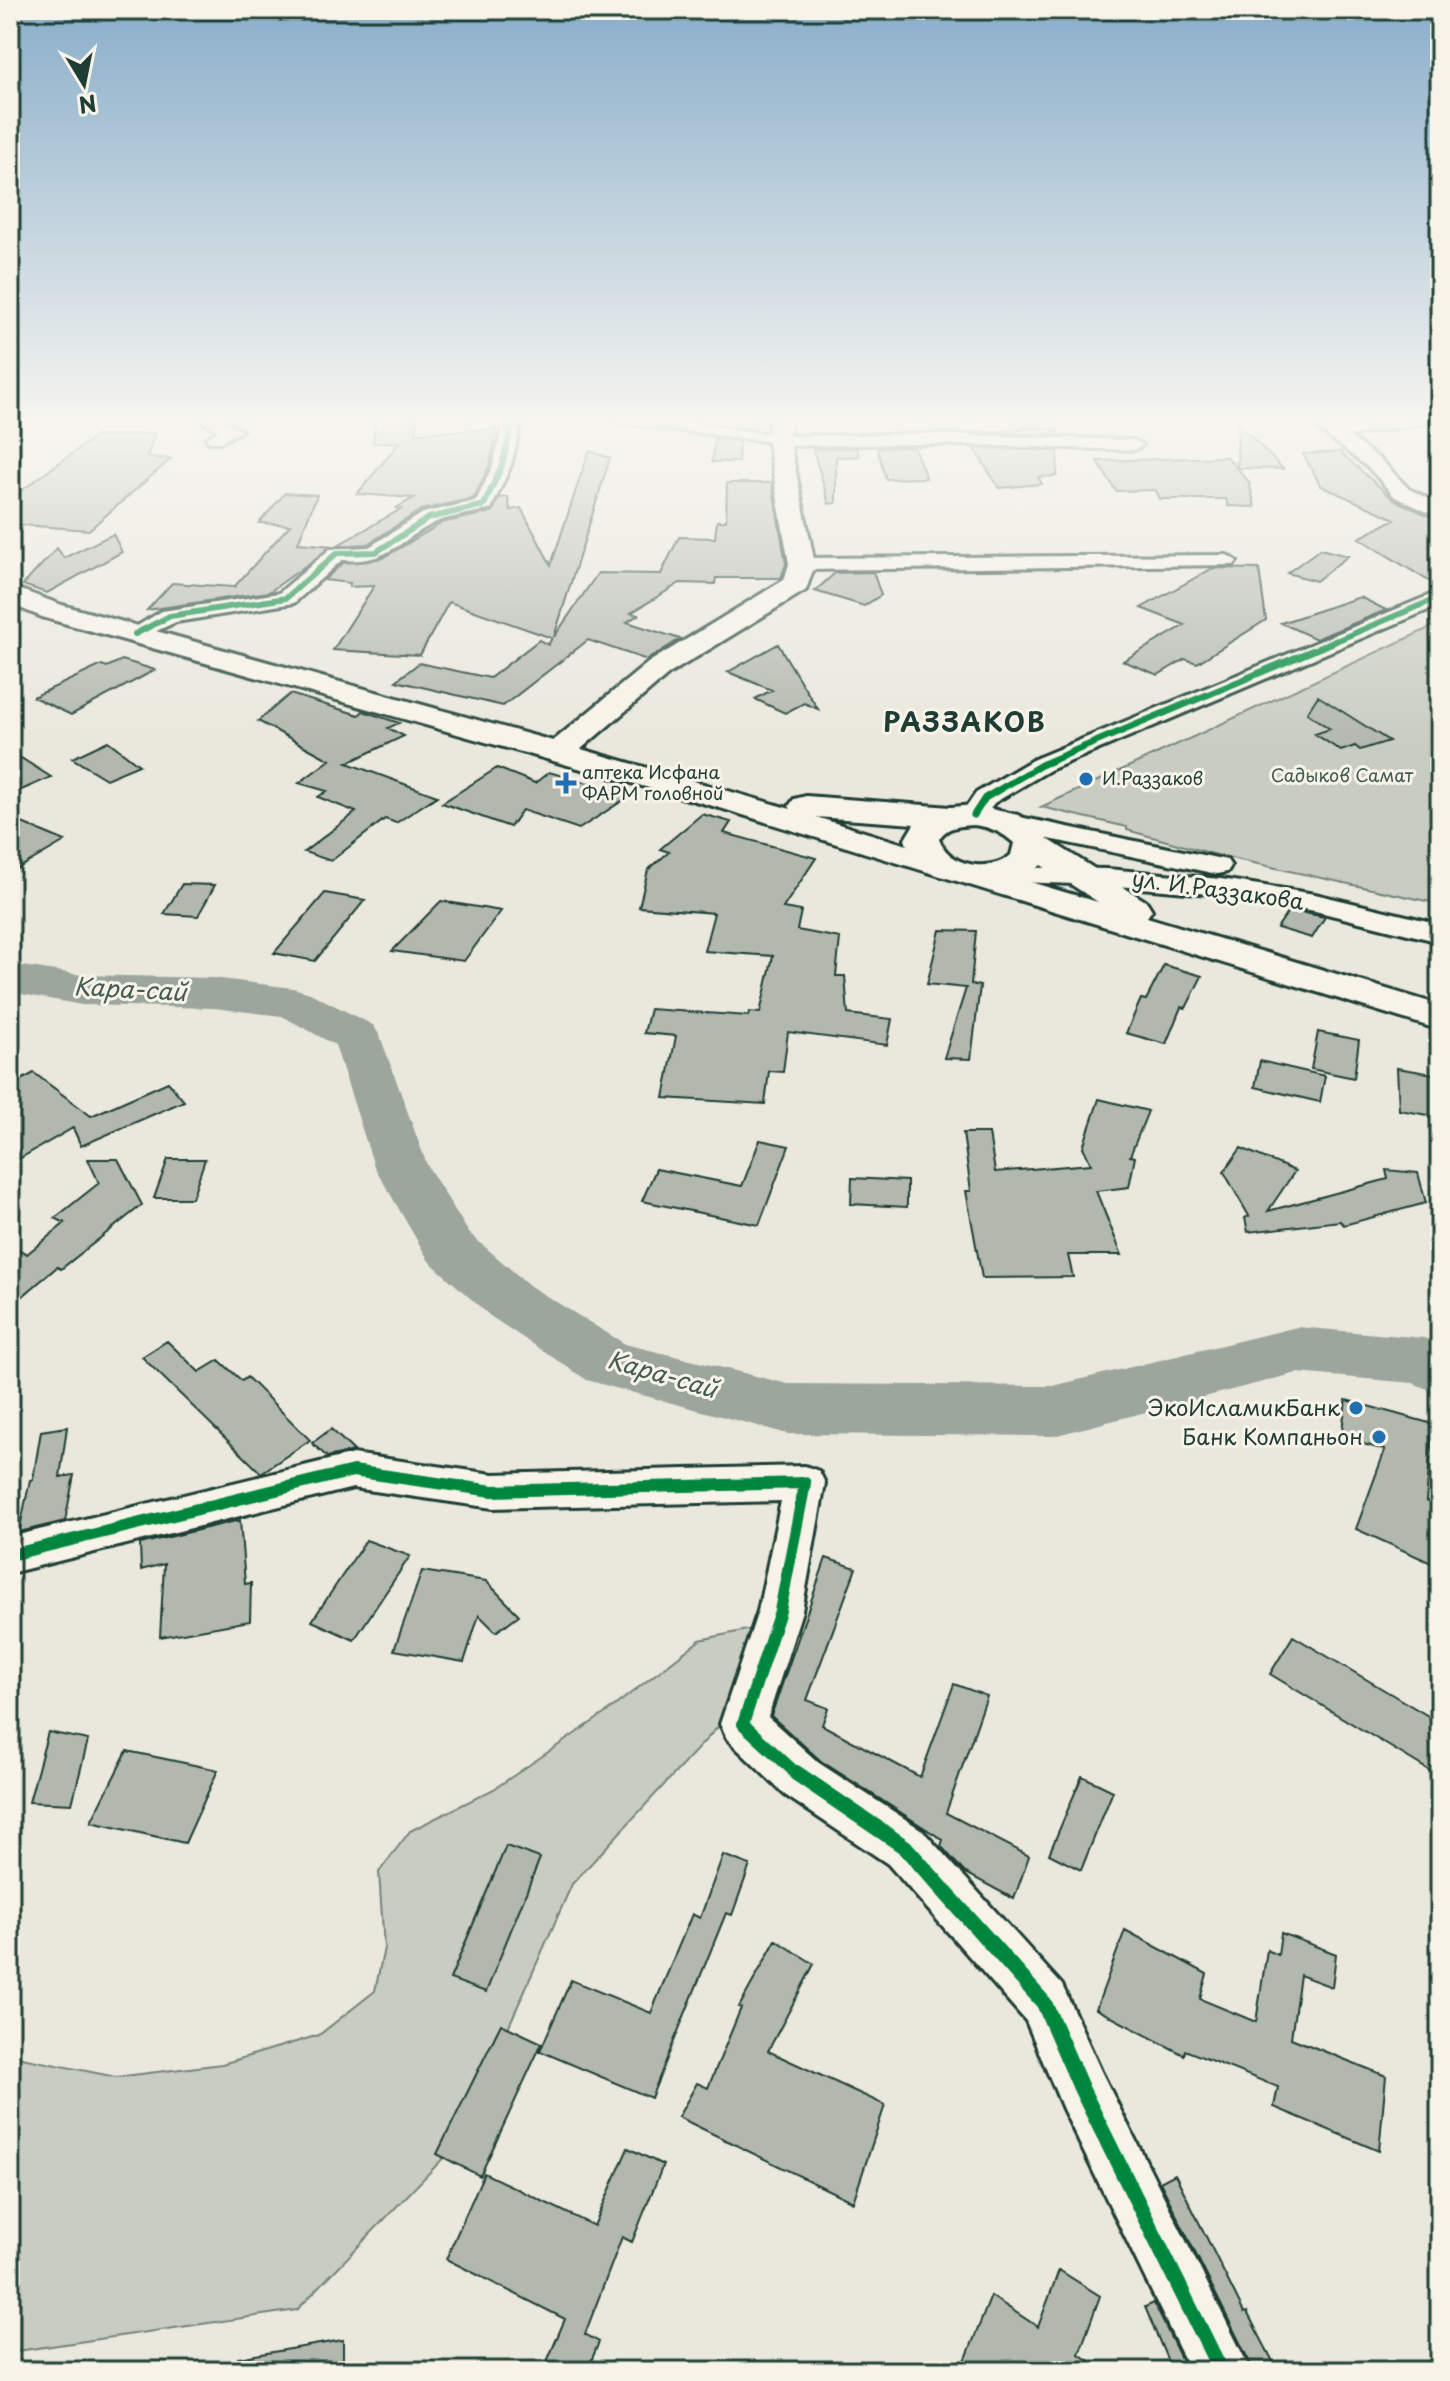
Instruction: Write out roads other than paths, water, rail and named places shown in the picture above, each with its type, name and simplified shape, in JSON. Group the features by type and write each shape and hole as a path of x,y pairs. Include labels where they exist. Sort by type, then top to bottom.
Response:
{"main road":[{"path":"560,751 659,668 796,584 802,564 796,528"},
{"path":"10,594 52,611 732,801 1440,1018"},
{"path":"732,801 962,816 1021,833 1075,873 1191,944"},
{"path":"962,816 924,832 922,846 932,860 970,873 1024,863 1030,857 1021,833"}],"street":[{"path":"135,634 170,616 286,598 337,553 363,556 380,552 413,528"},
{"path":"802,564 1227,561"},
{"path":"962,816 985,798 1041,765 1439,597"},
{"name":"ул. И.Раззакова","path":"1021,833 1440,916"},
{"name":"ул. И.Раззакова","path":"970,873 1075,873 1149,878 1297,899 1440,933"},
{"path":"10,1555 353,1471 493,1491 805,1483 780,1611 743,1724 802,1779 905,1847 1044,2003 1082,2090 1221,2371"}],"waterway":[{"name":"Кара-сай","path":"10,978 82,990 213,993 293,1003 356,1036 401,1166 449,1247 510,1301 608,1363 788,1409 1053,1411 1297,1350 1424,1361 1440,1370"}],"place":[{"name":"И.Раззаков","path":"1086,779"},
{"name":"аптека Исфана ФАРМ головной","path":"566,783"},
{"name":"ЭкоИсламикБанк","path":"1356,1408"},
{"name":"Банк Компаньон","path":"1379,1437"}],"district":[{"name":"РАЗЗАКОВ","path":"965,723"}],"park label":[{"name":"Садыков Самат","path":"1342,776"}]}
